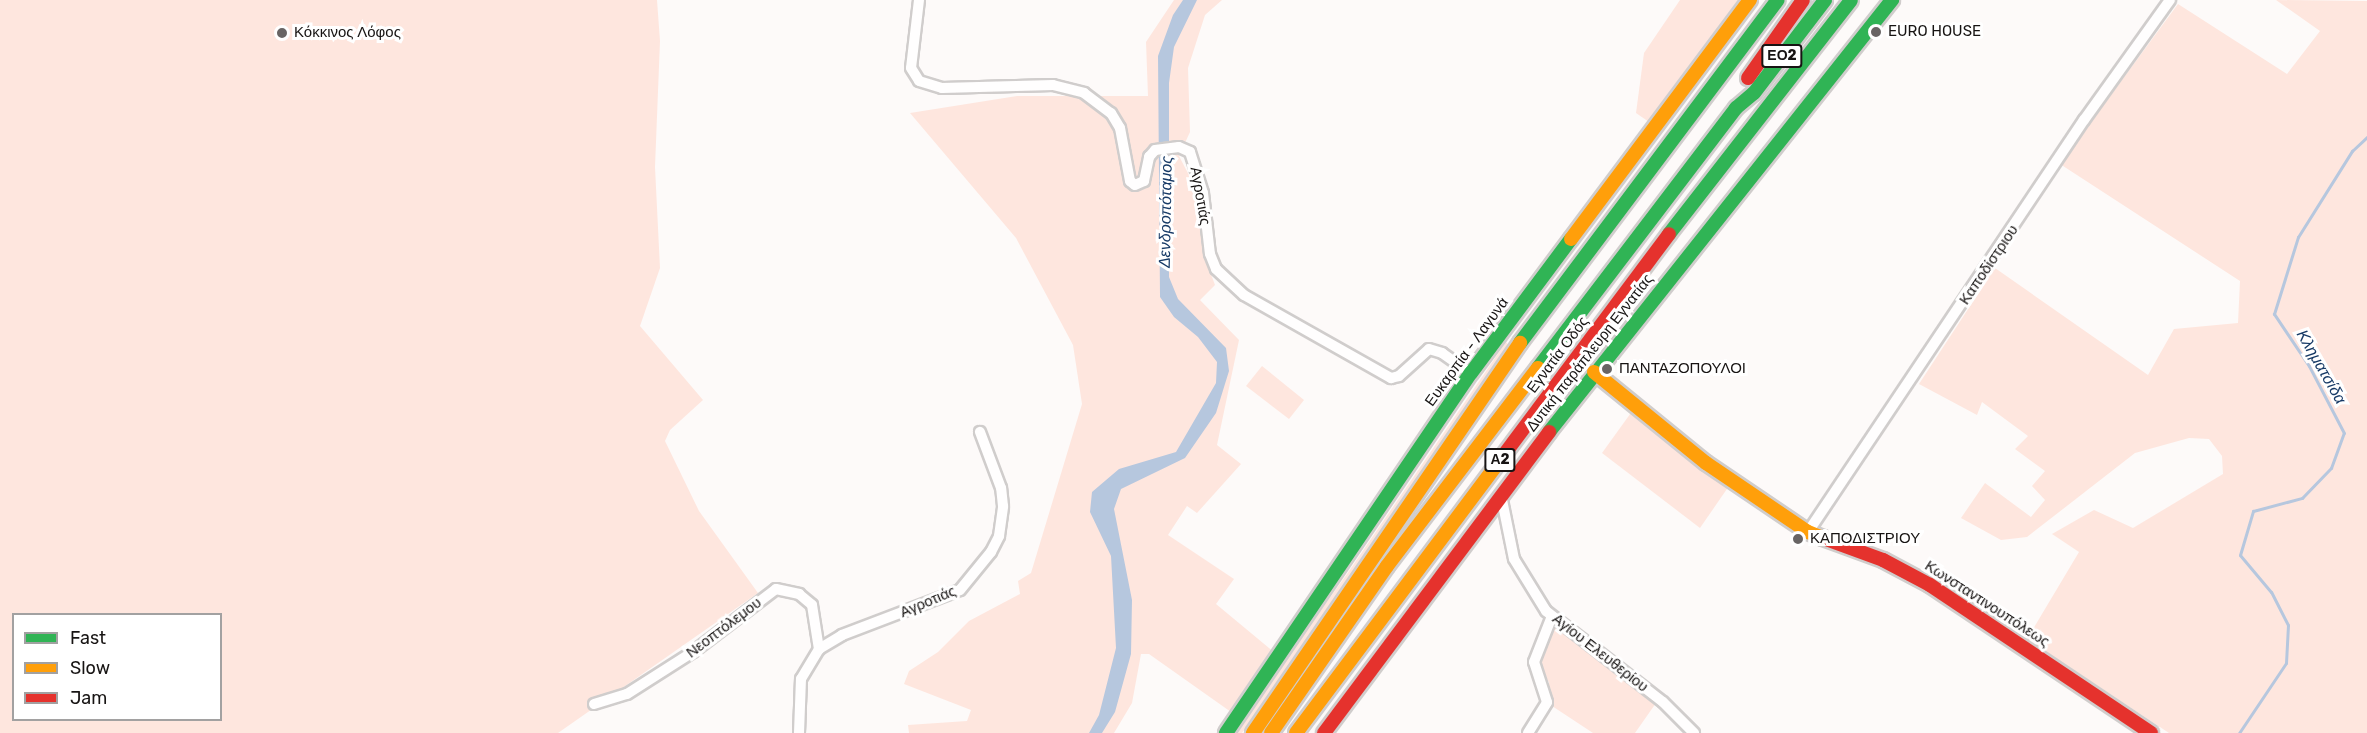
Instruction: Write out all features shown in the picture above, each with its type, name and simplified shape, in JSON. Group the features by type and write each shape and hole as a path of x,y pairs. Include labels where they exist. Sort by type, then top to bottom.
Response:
{"main road":[{"name":"Ευκαρπία - Λαγυνά","path":"1226,733 1471,373 1750,0"},
{"path":"1253,733 1511,353 1778,0"},
{"name":"Α2","path":"1736,108 1743,85 1803,0"},
{"name":"ΕΟ2","path":"1736,108 1754,93 1825,0"},
{"name":"Εγνατία Οδός","path":"1296,733 1705,186 1851,0"},
{"name":"Δυτική παράπλευρη Εγνατίας","path":"1324,733 1594,372 1892,0"},
{"name":"Εγνατία Οδός","path":"1270,733 1387,566 1736,108"},
{"name":"Κωνσταντινουπόλεως","path":"1594,372 1706,463 1808,532 1883,560 1930,585 2151,733"}],"street":[{"name":"Αγροτιάς","path":"919,0 911,59 913,74 930,86 942,88 1053,85 1084,93 1111,112 1120,128 1130,181 1135,185 1144,181 1149,157 1155,150 1179,147 1190,152 1196,165 1216,269 1244,295 1393,378 1429,349 1442,353 1471,373"},
{"name":"Καποδίστριου","path":"1808,532 2084,120 2170,0"},
{"name":"Αγροτιάς","path":"799,733 801,679 819,649 842,635 960,590 984,564 999,536 1003,506 1001,488 980,432"},
{"name":"Αγίου Ελευθερίου","path":"1501,495 1514,559 1552,616 1663,702 1694,733"},
{"name":"Νεοπτόλεμου","path":"594,704 627,694 693,652 776,589 799,594 812,605 817,620 814,639 819,649"},
{"path":"1528,733 1547,702 1534,662 1552,616"}],"shaded area":[{"path":"0,0 657,0 660,41 655,167 660,268 640,326 703,400 670,430 665,441 699,511 758,593 558,733 0,733"},
{"path":"1174,0 1222,0 1205,15 1188,68 1190,132 1179,156 1192,181 1205,258 1215,285 1200,300 1239,340 1217,445 1241,464 1197,513 1187,506 1168,535 1234,579 1216,604 1275,653 1231,712 1149,654 1141,654 1132,703 1114,733 909,733 908,725 967,721 971,710 904,684 909,671 938,652 969,621 1020,594 1018,581 1031,573 1082,404 1073,345 1016,238 910,113 1017,96 1148,96 1146,42"},
{"path":"1680,0 1741,0 1649,122 1636,113 1644,53"},
{"path":"2276,0 2367,1 2367,733 2169,733 2027,639 2079,552 2052,534 2094,510 2133,528 2223,474 2222,456 2209,439 2189,438 2135,453 2027,537 2001,540 1961,518 1985,483 2031,517 2045,500 2032,486 2045,471 2015,449 2028,436 1982,402 1977,415 1919,384 1995,268 2148,375 2174,329 2238,323 2240,281 2060,164 2178,4 2287,74 2320,31"},
{"path":"1506,342 1510,347 1242,733 1232,733 1347,574"},
{"path":"1262,366 1304,400 1289,419 1246,386"},
{"path":"1633,410 1729,486 1700,528 1602,453"},
{"path":"1557,624 1656,703 1635,733 1593,733 1549,704 1549,682 1534,667 1540,644"}],"water":[{"name":"Δενδροπόταμος","path":"1183,0 1197,0 1174,47 1169,83 1169,277 1178,299 1226,348 1229,371 1216,413 1185,458 1121,489 1114,509 1132,600 1131,654 1115,712 1102,733 1089,733 1099,715 1116,648 1111,556 1090,512 1092,492 1119,469 1176,452 1216,383 1217,362 1198,337 1174,317 1160,297 1158,56 1173,15"}],"waterway":[{"name":"Κληματσίδα","path":"2239,733 2286,663 2288,625 2271,592 2240,555 2253,511 2302,498 2331,468 2344,433 2309,366 2274,314 2298,237 2352,151 2367,137"}],"traffic: fast":[{"path":"1520,343 1778,0"},
{"path":"1538,368 1736,108 1754,93 1825,0"},
{"path":"1669,234 1851,0"},
{"path":"1549,432 1892,0"},
{"path":"1226,733 1471,373 1571,239"}],"traffic: slow":[{"path":"1571,239 1750,0"},
{"path":"1253,733 1520,343"},
{"path":"1271,733 1387,566 1538,368"},
{"path":"1594,372 1706,463 1808,532 1823,538"},
{"path":"1296,733 1503,456"}],"traffic: jam":[{"path":"1748,78 1803,0"},
{"path":"1503,456 1669,234"},
{"path":"1324,733 1549,432"},
{"path":"1823,538 1883,560 1930,585 2151,733"}],"place":[{"name":"EURO HOUSE","path":"1876,32"},
{"name":"Κόκκινος Λόφος","path":"282,33"},
{"name":"ΠΑΝΤΑΖΟΠΟΥΛΟΙ","path":"1607,369"},
{"name":"ΚΑΠΟΔΙΣΤΡΙΟΥ","path":"1798,539"}]}
